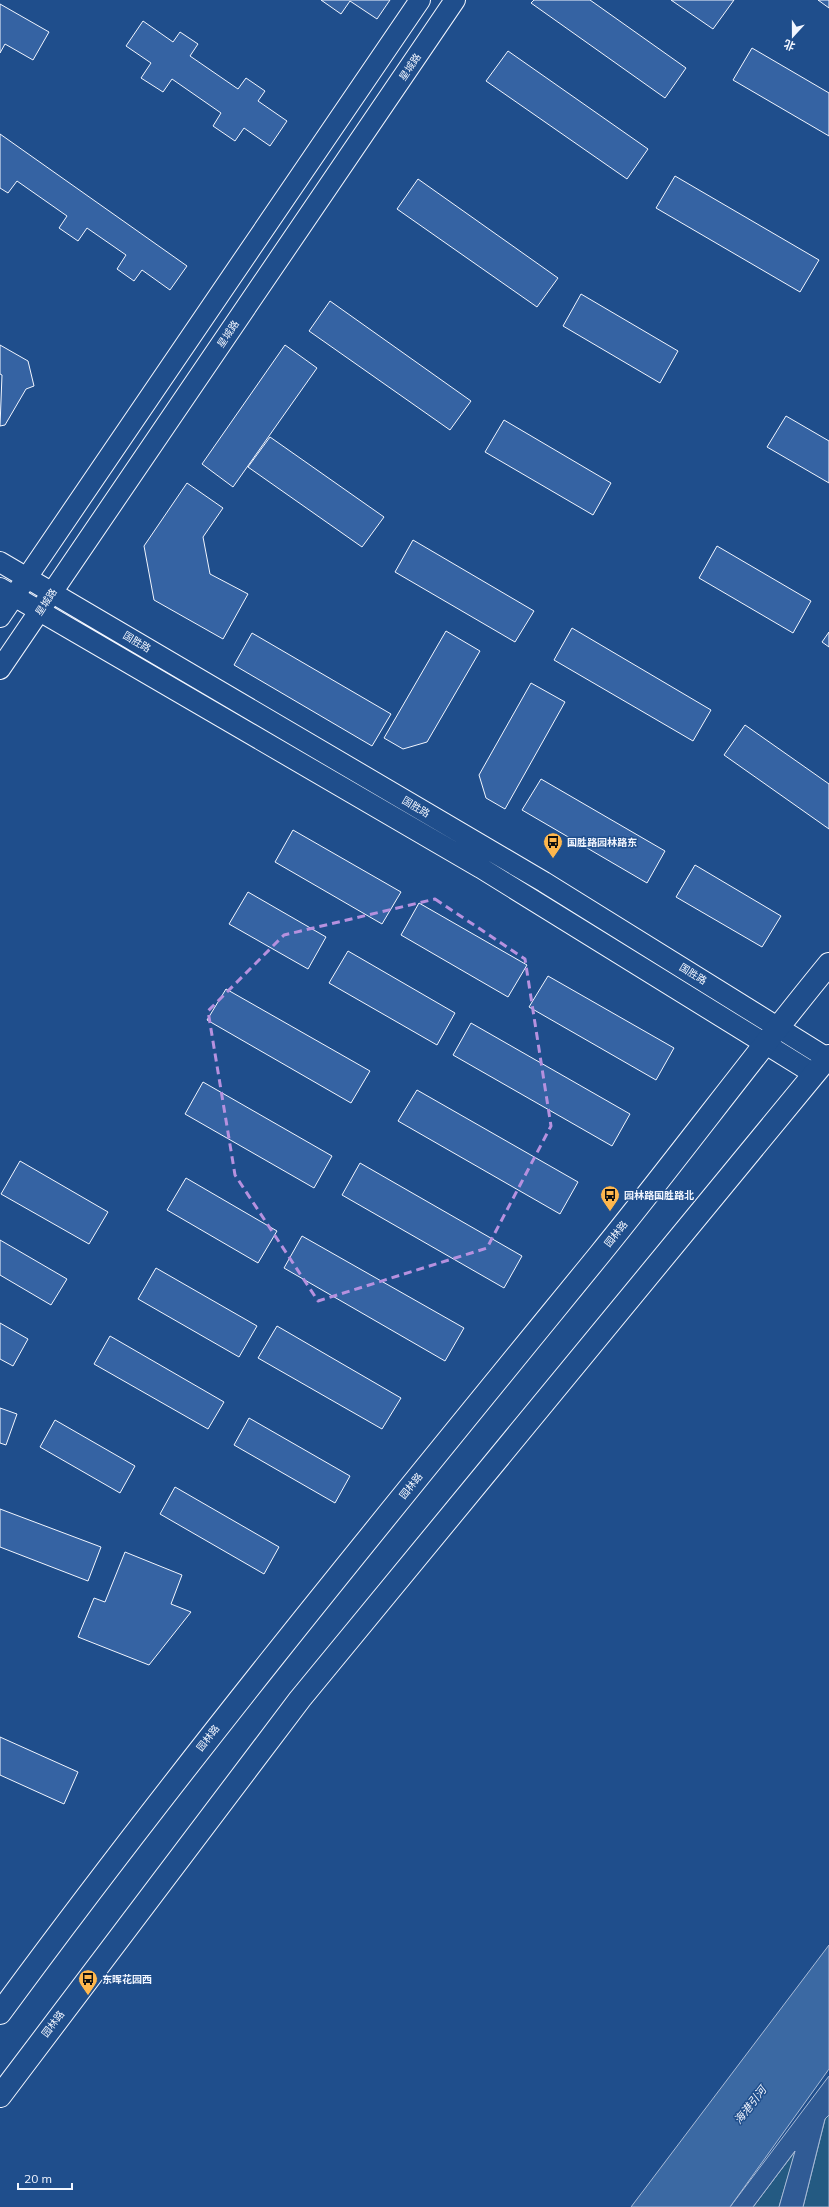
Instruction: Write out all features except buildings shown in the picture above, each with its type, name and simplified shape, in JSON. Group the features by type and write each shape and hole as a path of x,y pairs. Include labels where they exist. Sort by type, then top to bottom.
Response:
{"main road":[{"name":"园林路","path":"0,2013 88,1894 255,1678 621,1228 771,1034 829,964"},
{"name":"园林路","path":"0,2096 300,1699 823,1063"}],"street":[{"path":"0,617 7,592 28,578 420,0"},
{"name":"星城路","path":"0,669 455,0"},
{"name":"国胜路","path":"0,562 544,882 771,1034"},
{"name":"国胜路","path":"7,592 481,868 823,1063"}],"highlighted area":[{"path":"435,899 525,959 551,1126 487,1248 318,1301 235,1175 208,1011 284,935"}],"shaded area":[{"path":"829,2076 829,2115 825,2119 803,2207 779,2207 795,2151 753,2207 730,2207"},
{"path":"829,2115 829,2207 803,2207 825,2119"},
{"path":"796,2150 779,2207 753,2207"}],"water":[{"name":"海港引河","path":"829,1945 829,2069 730,2207 631,2207"}],"place":[{"name":"国胜路园林路东","path":"553,859"},
{"name":"园林路国胜路北","path":"610,1212"},
{"name":"东晖花园西","path":"88,1996"}]}
